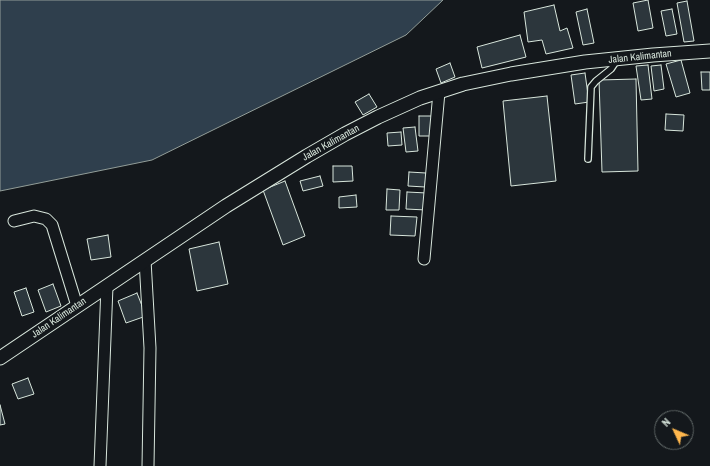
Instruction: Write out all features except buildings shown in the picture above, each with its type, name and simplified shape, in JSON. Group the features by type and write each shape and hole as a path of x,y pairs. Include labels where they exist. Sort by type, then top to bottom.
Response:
{"street":[{"name":"Jalan Kalimantan","path":"0,358 226,206 326,145 378,117 420,98 487,78 585,62 710,51"},
{"path":"424,259 439,92"},
{"path":"14,221 34,216 46,219 52,225 77,306"},
{"path":"145,260 150,348 148,466"},
{"path":"100,466 107,286"}],"lane":[{"path":"588,159 591,87 611,68 618,59"}],"water":[{"path":"0,0 443,0 406,35 152,160 0,191"}]}
